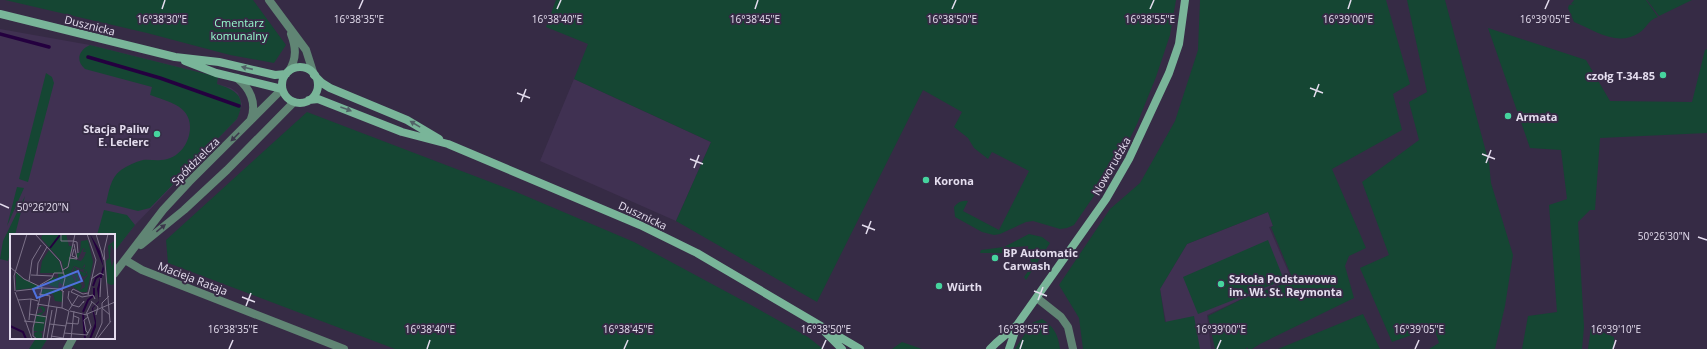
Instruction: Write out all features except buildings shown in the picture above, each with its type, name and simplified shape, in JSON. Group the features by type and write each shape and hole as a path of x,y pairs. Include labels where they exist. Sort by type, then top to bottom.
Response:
{"street":[{"path":"269,0 288,25 306,50 317,80 316,92 304,103 294,102 288,99 282,89 283,79 294,62 296,50 288,25"},
{"name":"Noworudzka","path":"990,349 1017,325 1106,199 1132,152 1170,73 1179,44 1185,0"},
{"name":"Dusznicka","path":"0,14 175,57 219,62 275,75 288,73"},
{"name":"Dusznicka","path":"175,57 216,73 282,89"},
{"path":"288,73 300,68 306,69 314,75"},
{"name":"Dusznicka","path":"314,75 330,88 407,120 448,144 640,225 697,253 860,349"},
{"path":"237,78 246,86 252,97 254,110 250,121"},
{"name":"Spółdzielcza","path":"115,273 163,210 282,89"},
{"name":"Dusznicka","path":"309,100 318,99 402,132 448,144"},
{"name":"Spółdzielcza","path":"128,257 184,210 227,170 294,102"},
{"name":"Macieja Rataja","path":"128,257 142,270 344,349"},
{"path":"1037,298 1061,317 1068,327 1073,349"},
{"name":"Noworudzka","path":"1009,349 1017,325"},
{"name":"Dusznicka","path":"819,326 842,349"},
{"path":"67,349 72,339"}],"shaded area":[{"path":"0,29 90,45 218,77 217,84 231,88 238,93 242,104 237,119 135,225 115,251 115,234 10,234 10,339 47,339 41,349 0,349"},
{"path":"574,79 711,142 676,221 540,161"},
{"name":"Szkoła Podstawowa im. Wł. St. Reymonta","path":"1268,212 1273,226 1269,227 1291,278 1290,280 1244,298 1207,315 1211,349 1171,349 1160,289 1187,244"}],"green space":[{"name":"Cmentarz komunalny","path":"5,0 253,0 286,45 274,63 230,55 147,33"},
{"path":"556,0 1176,0 1170,35 1156,77 1137,124 1110,178 1098,190 1074,225 1060,229 1033,221 1026,222 1000,234 994,235 982,232 955,217 954,207 960,202 968,201 963,211 999,230 1029,171 992,152 988,159 974,148 968,138 954,127 962,112 923,90 817,302 676,221 711,142 574,79 588,44 546,27"},
{"path":"1200,0 1386,0 1410,84 1393,94 1402,130 1332,169 1366,248 1349,256 1345,266 1354,298 1252,349 1248,349 1247,347 1246,349 1215,349 1208,316 1244,298 1292,281 1291,275 1271,227 1273,226 1268,212 1187,244 1160,289 1165,322 1194,316 1200,349 1083,349 1079,318 1059,285 1110,209 1140,183 1175,121 1198,50"},
{"path":"1407,0 1445,0 1489,163 1491,183 1513,255 1505,306 1495,349 1429,349 1439,343 1434,327 1392,342 1360,268 1389,255 1362,182 1419,140 1409,102 1427,92"},
{"path":"1574,0 1646,0 1658,17 1652,20 1639,33 1631,37 1615,38 1598,33 1574,22 1568,8 1569,5 1575,4 1571,4"},
{"path":"1647,0 1692,0 1659,16"},
{"path":"1488,28 1586,60 1610,101 1692,102 1705,50 1707,49 1707,133 1600,138 1595,210 1590,210 1578,222 1584,327 1582,349 1522,349 1528,316 1557,312 1549,205 1567,199 1561,150 1530,148"},
{"path":"90,45 218,77 217,84 235,92 240,100 241,105 237,119 150,208 138,211 106,203 112,181 117,173 134,163 143,160 159,160 173,157 186,144 190,127 189,120 182,109 176,105 150,95 152,87 85,69 79,59 81,52"},
{"path":"46,73 52,77 54,83 28,182 19,179"},
{"path":"307,112 514,191 634,242 808,337 823,349 395,349 168,263 166,240"},
{"path":"17,187 24,188 7,226"},
{"path":"25,196 15,234 10,234 10,254 8,261 0,259 3,241"},
{"path":"104,210 127,215 135,225 115,251 115,234 97,234"},
{"path":"1029,234 1042,237 1050,243 1026,280 1024,277 1031,266 1028,246 1016,247 1015,253 980,253 981,250 1004,247"},
{"path":"1268,240 1284,280 1198,314 1183,277"},
{"path":"1363,314 1380,349 1278,349 1353,318"},
{"path":"1042,319 1055,331 1060,349 1015,349 1032,323"},
{"path":"1591,327 1614,337 1614,349 1588,349"},
{"path":"35,339 47,339 41,349 29,349"},
{"path":"902,342 922,349 892,349"}],"waterway":[{"path":"0,34 49,47"},
{"path":"88,57 160,78 239,106"}],"place":[{"name":"czołg T-34-85","path":"1663,75"},
{"name":"Armata","path":"1508,116"},
{"name":"Stacja Paliw E. Leclerc","path":"157,134"},
{"name":"Korona","path":"926,180"},
{"name":"BP Automatic Carwash","path":"995,258"},
{"name":"Szkoła Podstawowa im. Wł. St. Reymonta","path":"1221,284"},
{"name":"Würth","path":"939,286"}]}
